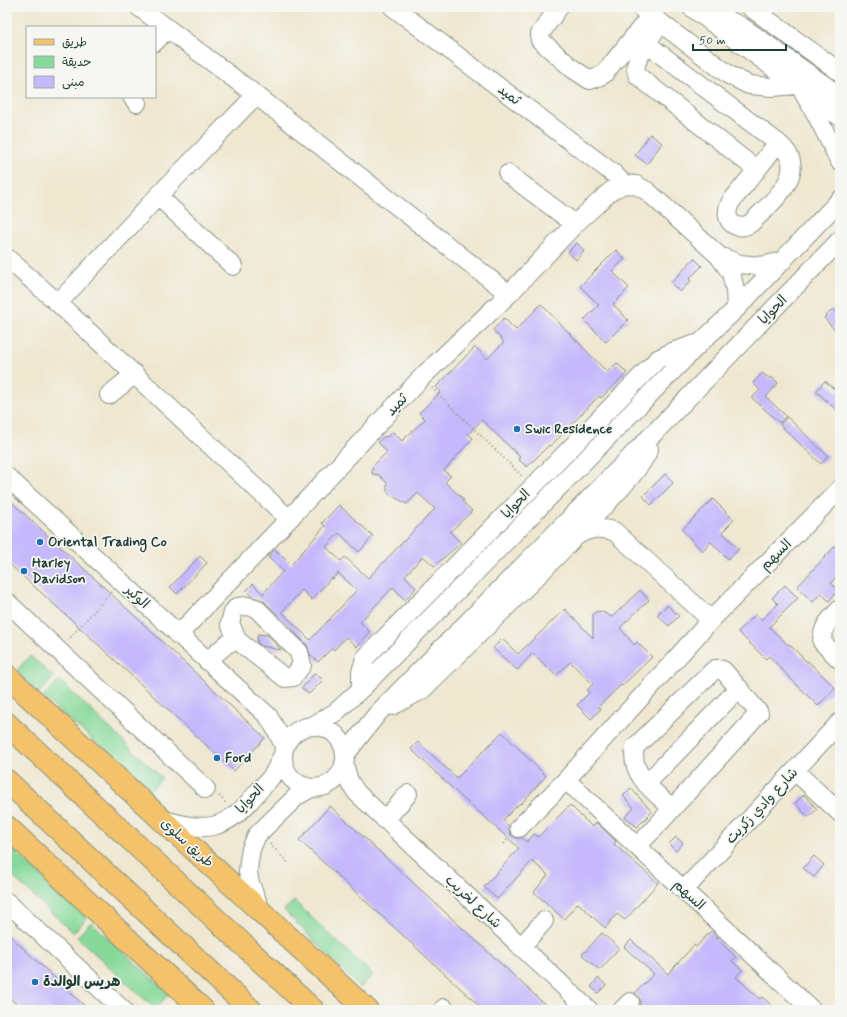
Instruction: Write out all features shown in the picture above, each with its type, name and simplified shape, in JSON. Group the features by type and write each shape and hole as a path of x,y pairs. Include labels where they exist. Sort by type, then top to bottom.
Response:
{"main road":[{"name":"طريق سلوى","path":"7,676 367,1010"},
{"path":"7,724 313,1010"},
{"path":"7,781 251,1010"},
{"path":"7,826 200,1008"},
{"path":"289,988 321,1010"}],"street":[{"path":"139,7 154,26"},
{"name":"ثميد","path":"178,635 422,377 509,294 575,224 611,191 624,184 614,174 393,7"},
{"path":"559,7 540,34 540,40 573,69 590,80 604,74 650,15"},
{"path":"690,7 840,117"},
{"path":"698,7 741,26 840,96"},
{"path":"750,7 840,72"},
{"path":"650,15 647,44 635,65 638,76 756,170"},
{"path":"650,15 729,75 748,85 798,87"},
{"path":"161,35 256,95 509,294"},
{"path":"647,44 778,143 787,152 790,158 792,171 788,184 751,223 746,226 736,226 728,219 726,214 727,208 778,143"},
{"path":"798,87 820,123 840,162"},
{"path":"58,303 158,196 256,95"},
{"path":"508,174 575,224"},
{"path":"624,184 636,185 647,190 719,256 731,273 735,290 736,309"},
{"path":"158,196 233,266"},
{"name":"الحوايا","path":"307,726 336,712 361,689 699,344 736,309 840,200"},
{"name":"الحوايا","path":"345,760 377,714 655,432 840,240"},
{"path":"719,256 740,264 760,266 783,261"},
{"path":"7,258 135,374 289,519"},
{"name":"الحوايا","path":"361,689 361,672 365,658 532,487 658,359 672,352 699,344"},
{"path":"109,395 135,374"},
{"name":"الحوايا","path":"377,714 422,690 576,537 645,459 655,432"},
{"name":"الوكير","path":"7,477 268,716 277,731 283,751"},
{"name":"السهم","path":"519,828 566,780 711,620 840,489"},
{"path":"614,495 609,506 614,531"},
{"path":"576,537 587,530 599,528 614,531 711,620"},
{"path":"7,602 206,789"},
{"path":"840,609 824,627 822,642 840,660"},
{"path":"207,661 227,644 237,640"},
{"path":"637,846 672,808 759,713 724,671 720,669 715,669 635,747 633,755 639,774 646,784 672,808"},
{"path":"646,784 738,688"},
{"name":"الوكير","path":"268,716 307,726"},
{"name":"شارع وادي زكريت","path":"684,890 840,722"},
{"path":"261,911 250,883 248,872 251,849 257,835 297,796 317,788 330,784 341,772 345,760 344,747 336,734 322,726 307,726 293,732 288,738 283,751 284,768 290,778 300,785 317,788 357,793"},
{"name":"الحوايا","path":"160,819 194,828 218,826 236,815 251,800 274,773 283,751"},
{"name":"شارع لخريب","path":"345,760 349,781 357,793 589,1010"},
{"path":"795,771 840,813"},
{"name":"السهم","path":"566,780 812,1010"},
{"path":"385,820 408,794"},
{"path":"7,902 123,1010"},
{"path":"521,947 544,921"}],"path":[{"path":"422,377 532,487"},
{"path":"58,651 121,581"},
{"path":"206,789 216,793 236,815"},
{"path":"257,835 268,843 288,863"}],"green space":[{"path":"30,656 54,677 39,693 16,671"},
{"path":"59,680 162,778 151,790 43,697"},
{"path":"10,847 87,918 73,933 7,871 7,850"},
{"path":"294,901 373,975 360,988 284,910"},
{"path":"91,922 169,994 155,1009 77,937"}],"building":[{"path":"650,134 662,143 647,164 635,155"},
{"path":"577,243 584,251 576,260 568,252"},
{"path":"616,250 625,259 612,271 629,288 613,304 628,320 606,342 584,320 599,305 580,286"},
{"path":"694,258 702,266 689,279 691,281 680,292 671,283"},
{"path":"541,304 607,372 617,363 627,373 601,398 599,396 571,426 527,467 518,459 520,457 482,420 468,434 473,438 444,471 451,476 445,482 464,500 462,501 472,511 450,532 461,543 434,566 423,556 405,576 416,588 405,600 393,587 360,622 370,632 357,647 346,637 334,650 332,648 318,662 310,655 307,645 264,601 251,596 246,591 253,584 263,594 283,571 268,557 275,549 291,565 325,526 322,523 339,505 373,536 359,552 339,533 326,547 341,561 345,557 368,578 435,509 418,493 407,504 389,494 387,491 387,483 379,475 372,474 372,467 387,452 378,442 393,432 402,441 425,419 419,413 441,392 436,387 475,347 487,359 504,342 493,330 504,318 516,330","holes":["338,573 357,590 310,640 282,612 302,590 312,600 331,578 333,579"]},
{"path":"833,309 840,316 840,336 824,318"},
{"path":"762,373 770,379 772,377 778,383 766,397 786,416 780,423 752,398 760,390 753,383"},
{"path":"825,381 840,394 840,413 816,391"},
{"path":"787,417 828,456 821,464 780,425"},
{"path":"665,474 673,483 651,505 643,496"},
{"path":"7,498 265,738 234,771 7,562"},
{"path":"713,499 734,520 722,532 739,549 728,559 711,542 702,551 682,530"},
{"path":"840,541 840,573 831,583 839,590 829,601 821,593 813,602 797,587"},
{"path":"200,556 207,563 177,594 170,587"},
{"path":"785,585 798,598 769,627 807,662 808,661 835,688 818,706 769,656 766,659 738,632 756,614 761,620 778,604 772,598"},
{"path":"640,590 649,600 620,628 634,645 637,642 652,657 598,707 601,709 591,719 577,705 589,693 587,690 593,684 570,662 556,676 533,653 517,670 493,648 502,639 518,654 565,609 593,638 593,615 595,612 601,611 612,617"},
{"path":"667,605 679,616 669,626 657,615"},
{"path":"258,634 268,635 281,650 262,646 257,642"},
{"path":"315,673 323,680 309,694 302,688"},
{"path":"502,732 546,776 521,804 520,803 503,820 509,826 511,835 517,838 522,838 527,842 534,834 538,837 570,805 592,827 597,823 616,841 614,844 658,883 625,920 617,914 605,928 578,903 564,919 534,892 548,875 532,861 497,899 484,887 519,848 469,804 411,749 418,742 457,778"},
{"path":"631,788 652,812 637,827 625,817 634,808 623,796"},
{"path":"804,795 817,809 808,817 795,803"},
{"path":"330,806 551,1010 484,1010 299,840"},
{"path":"676,837 683,843 676,851 669,844"},
{"path":"814,856 824,865 814,877 803,868"},
{"path":"711,931 718,937 717,939 736,957 732,961 742,970 736,977 760,999 762,997 777,1010 646,1010 640,1005 640,999 635,993 654,974 624,947 631,940 668,974 694,945 696,947"},
{"path":"7,933 89,1010 23,1010 7,995"},
{"path":"602,933 619,948 600,970 582,955"},
{"path":"598,978 606,985 598,993 591,987"}],"place":[{"name":"Swic Residence","path":"517,429"},
{"name":"Oriental Trading Co","path":"40,542"},
{"name":"Harley Davidson","path":"24,571"},
{"name":"Ford","path":"217,758"},
{"name":"هريس الوالدة","path":"35,982"}]}
